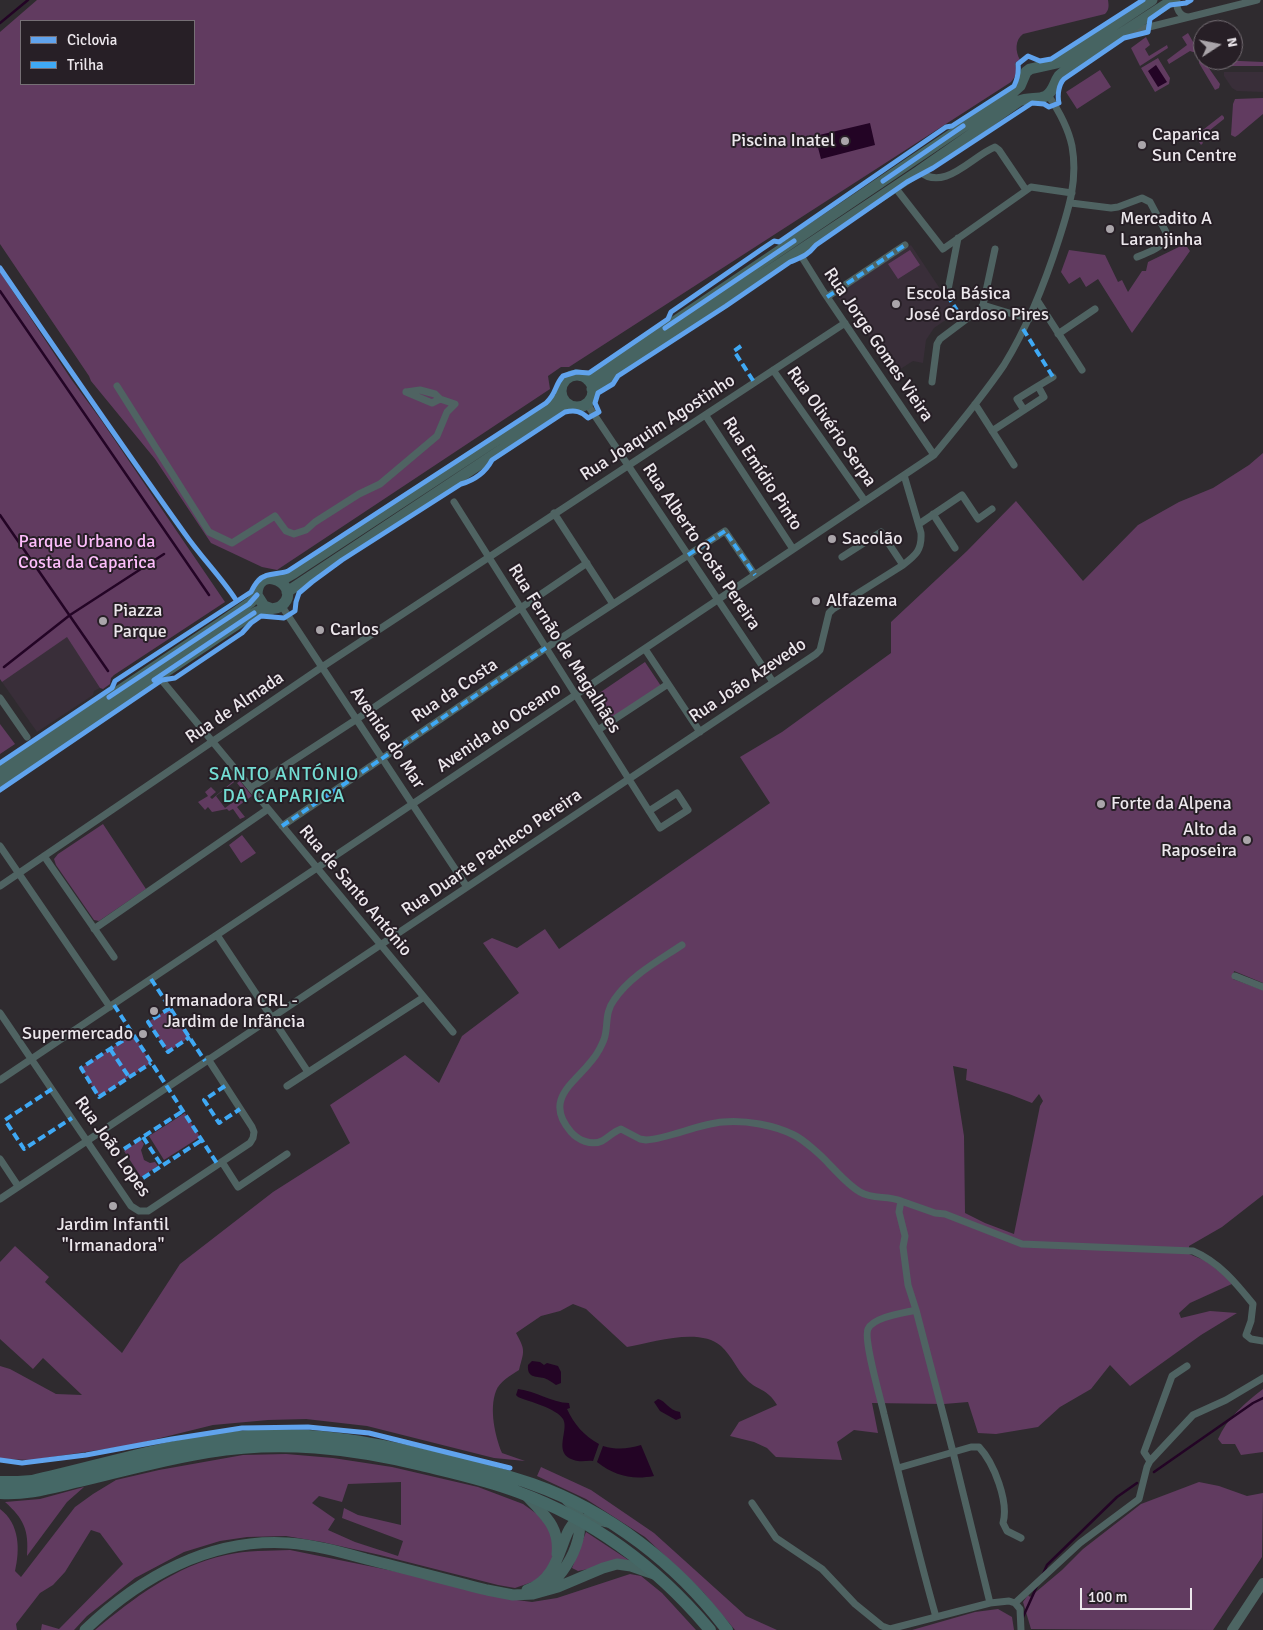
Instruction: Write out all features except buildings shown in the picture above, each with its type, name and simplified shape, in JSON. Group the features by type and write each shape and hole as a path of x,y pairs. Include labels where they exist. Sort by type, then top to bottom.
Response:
{"highway":[{"path":"0,1482 32,1481 212,1440 256,1436 301,1436 344,1438 386,1446 505,1475 556,1494 611,1523 671,1568 728,1630"},
{"path":"0,1493 16,1494 38,1491 206,1452 261,1446 300,1446 348,1450 392,1458 481,1480 525,1495 575,1524 621,1546 658,1576 689,1606 710,1630"}],"main road":[{"path":"590,384 1010,95 1020,86 1030,68 1057,63 1152,0"},
{"path":"1024,76 1025,90 1032,97 1046,93 1064,72 1173,0"},
{"path":"1039,66 1047,69 1054,76 1046,93"},
{"path":"590,384 798,251 1020,101 1046,93"},
{"path":"578,376 590,384 592,395 587,404 574,407 565,401 562,386 567,379 578,376"},
{"path":"280,580 294,573 565,401"},
{"path":"287,592 565,401"},
{"path":"0,770 251,602 257,596 259,586 266,579 276,578 286,587 287,597 277,607 262,610 251,615 0,782"},
{"path":"257,596 264,606 277,607"},
{"path":"498,1593 514,1593 531,1589 544,1582 560,1567 580,1534 575,1524 578,1512 573,1505 556,1494"},
{"path":"525,1495 546,1515 554,1530 560,1567 557,1579 538,1592 528,1595"},
{"path":"575,1524 589,1519 611,1523"},
{"path":"85,1630 129,1594 181,1562 208,1552 251,1544 280,1543 316,1546 498,1593 513,1595 528,1595 552,1589 608,1566 622,1564 658,1576"},
{"path":"560,1567 576,1574 590,1574"},
{"path":"1232,1630 1263,1583"}],"street":[{"path":"1177,0 1179,12 1184,16 1192,17"},
{"path":"1122,34 1257,0"},
{"name":"Avenida do Oceano","path":"0,1080 934,455 1004,364 1029,319 1052,260 1071,203 1073,158 1070,137 1061,115 1046,93"},
{"path":"918,171 926,177 944,177 995,147 1026,190"},
{"path":"894,186 943,249 1031,186 1072,193"},
{"path":"1071,203 1111,208 1142,198 1150,202 1167,237 1163,244 1137,257"},
{"path":"947,295 958,238"},
{"path":"827,297 905,245"},
{"path":"932,382 937,344 940,339 983,305 995,249"},
{"name":"Rua Jorge Gomes Vieira","path":"798,251 934,455"},
{"path":"1037,300 1082,370"},
{"path":"983,305 1029,319"},
{"path":"1058,334 1095,310"},
{"name":"Rua Joaquim Agostinho","path":"488,558 845,323"},
{"name":"Rua Olivério Serpa","path":"774,370 864,501"},
{"path":"1024,410 1017,399 1054,377"},
{"path":"117,386 209,532 232,543 275,516 286,531 294,534 306,530 315,522 359,494 380,484 437,436 447,412 456,404 440,399 435,394 420,390 406,392"},
{"path":"992,431 1044,397 1038,386"},
{"name":"Rua Alberto Costa Pereira","path":"587,404 773,682"},
{"path":"975,404 1014,465"},
{"name":"Rua Emídio Pinto","path":"706,416 793,549"},
{"name":"Rua João Azevedo","path":"629,780 820,650 829,613 833,609 913,557 922,542 919,524 904,476"},
{"path":"919,524 962,495 978,519 992,509"},
{"name":"Rua Fernão de Magalhães","path":"454,502 488,558 520,607 629,780 649,811 660,828 688,810 676,793 649,811"},
{"path":"554,513 614,604"},
{"path":"933,514 955,548"},
{"name":"Rua da Costa","path":"282,826 546,648 725,531 755,574"},
{"path":"842,557 881,532 903,565"},
{"name":"Rua de Almada","path":"0,886 322,667 488,558"},
{"path":"251,788 357,719 587,563"},
{"name":"Avenida do Mar","path":"277,607 322,667 467,887"},
{"path":"645,649 700,732"},
{"name":"Rua de Santo António","path":"159,676 453,1032"},
{"path":"598,730 668,684"},
{"path":"0,698 27,737"},
{"name":"Rua Duarte Pacheco Pereira","path":"0,1198 629,780"},
{"path":"94,929 268,809"},
{"path":"0,846 110,1007"},
{"path":"44,856 114,957"},
{"path":"217,935 308,1072"},
{"path":"682,945 626,985 613,1001 607,1017 605,1037 598,1053 563,1093 560,1115 579,1140 591,1143 600,1142 612,1132 621,1129 640,1139 646,1140 723,1122 742,1122 783,1130 801,1139 859,1192 870,1197 882,1197 901,1201 935,1213 946,1214 1022,1244 1193,1251 1216,1264 1253,1304 1251,1321 1246,1335 1251,1339 1263,1341"},
{"path":"1235,976 1263,987"},
{"path":"287,1086 424,997"},
{"path":"0,1013 32,1059"},
{"name":"Rua João Lopes","path":"32,1059 131,1206 142,1212 148,1211 222,1162 250,1143 253,1138 254,1132 208,1059"},
{"path":"222,1162 238,1187 287,1154"},
{"path":"0,1159 18,1186"},
{"path":"901,1201 899,1212 905,1236 903,1247 908,1285 954,1452 990,1603"},
{"path":"916,1310 876,1320 868,1328 867,1336 936,1617"},
{"path":"1150,1461 1144,1452 1172,1376 1187,1366"},
{"path":"1015,1603 1080,1543 1139,1498 1150,1461 1193,1414 1226,1400 1263,1378"},
{"path":"898,1468 971,1447 979,1447 986,1455 998,1481 1006,1513 1003,1523 1007,1531 1021,1538"},
{"path":"752,1503 776,1538 822,1570 856,1604 882,1626 890,1629 990,1603 1009,1601 1015,1603 1020,1609 1021,1630"}],"shaded area":[{"path":"1156,65 1167,82 1158,87 1148,71"},
{"path":"1224,72 1263,72 1263,92 1237,91 1232,88 1224,76"},
{"name":"Piscina Inatel","path":"870,123 875,145 821,159 815,136"},
{"name":"Escola Básica José Cardoso Pires","path":"911,245 956,313 934,328 926,340 923,363 913,361 894,373 867,333 864,334 836,295"},
{"path":"67,636 100,688 94,691 93,695 37,732 2,682"},
{"path":"532,1361 540,1362 544,1365 547,1363 558,1366 561,1372 561,1383 556,1385 544,1378 530,1374 528,1365"},
{"path":"518,1389 556,1401 569,1403 570,1408 567,1409 576,1425 599,1444 593,1461 578,1461 565,1454 563,1443 565,1424 563,1419 560,1415 549,1409 518,1397 516,1395"},
{"path":"658,1399 680,1412 681,1418 676,1420 660,1411 654,1402"},
{"path":"641,1445 654,1476 624,1476 610,1471 597,1462 603,1446 622,1449"}],"green space":[{"path":"37,0 1108,0 1109,4 1105,14 1020,36 1017,42 1017,53 1020,60 1015,63 1016,73 1011,82 569,367 561,367 548,376 550,389 277,570 262,567 211,543 155,459 91,381 0,244 0,32"},
{"path":"1188,33 1193,42 1193,52 1190,51 1169,64 1167,60 1187,45 1182,37"},
{"path":"1146,37 1150,45 1145,49 1149,56 1167,45 1168,48 1140,66 1131,48"},
{"path":"1158,58 1170,78 1169,84 1155,92 1141,68"},
{"path":"1243,61 1263,62 1263,66 1243,66"},
{"path":"1100,70 1111,87 1077,109 1066,92"},
{"path":"1203,70 1210,70 1220,84 1219,88 1215,90"},
{"path":"1263,98 1263,114 1235,137 1231,135 1235,99"},
{"path":"1222,115 1224,119 1200,138 1203,143 1201,145 1195,136"},
{"path":"1185,244 1190,251 1132,333 1098,279 1086,287 1080,277 1069,284 1061,272 1069,250 1105,255 1118,282 1122,280 1128,292 1142,271 1146,271 1148,262"},
{"path":"910,250 920,265 898,279 888,264"},
{"name":"Parque Urbano da Costa da Caparica","path":"0,272 71,379 225,602 114,675 111,678 110,684 103,689 100,688 67,637 2,682 0,679"},
{"path":"1263,453 1263,983 1234,971 1233,979 1263,990 1263,1195 1222,1227 1189,1246 1189,1254 1206,1261 1234,1283 1190,1303 1179,1313 1181,1318 1210,1311 1237,1313 1201,1335 1130,1386 1110,1365 1091,1389 1060,1407 1038,1427 996,1434 978,1433 968,1402 944,1404 872,1403 878,1433 854,1430 837,1442 842,1460 776,1457 767,1448 754,1442 730,1436 739,1422 777,1405 770,1395 747,1380 725,1350 712,1340 701,1337 663,1339 627,1347 586,1309 573,1304 560,1311 541,1316 516,1333 523,1351 519,1370 502,1382 496,1391 493,1414 497,1439 502,1453 525,1461 494,1458 367,1426 306,1419 213,1425 132,1445 32,1460 0,1459 0,1366 10,1369 56,1394 82,1395 43,1358 33,1369 0,1339 0,1262 15,1246 49,1277 45,1282 122,1353 180,1264 273,1192 350,1143 330,1105 405,1055 439,1083 462,1036 519,993 483,943 492,938 517,948 545,929 559,949 770,803 740,757 782,732 891,653 891,622 967,551 1016,501 1083,581 1138,525 1179,502 1213,488 1249,465","holes":["953,1066 967,1069 966,1080 1032,1103 1039,1094 1043,1101 1040,1106 1014,1234 965,1213 964,1136"]},
{"path":"645,662 661,686 605,723 589,700"},
{"path":"0,724 15,744 0,754"},
{"path":"237,778 216,796 225,808 245,793 237,783 240,781 252,796 237,807 245,817 240,819 233,809 212,812 208,807 205,810 198,802 208,796 205,792 211,787 216,792 210,797 212,799"},
{"path":"103,824 146,889 99,921 94,920 56,865 54,859 58,854"},
{"path":"242,835 256,853 241,863 229,845"},
{"path":"170,1008 190,1037 168,1052 148,1022"},
{"path":"133,1034 151,1063 99,1097 81,1068"},
{"path":"185,1113 200,1137 164,1160 149,1136"},
{"path":"141,1140 144,1144 141,1150 144,1160 150,1163 155,1162 158,1166 141,1177 124,1151"},
{"path":"1263,1389 1263,1452 1241,1455 1235,1444 1222,1444 1218,1439 1231,1418 1243,1405"},
{"path":"286,1454 333,1458 392,1467 478,1487 523,1504 537,1514 550,1529 553,1546 552,1560 546,1573 535,1581 515,1588 322,1542 286,1536 247,1537 220,1541 184,1552 135,1578 87,1616 74,1630 41,1630 42,1624 59,1629 123,1564 100,1533 91,1530 65,1572 53,1585 40,1593 16,1624 17,1630 0,1630 0,1509 7,1515 15,1530 18,1555 15,1571 21,1577 75,1507 116,1480 159,1470 243,1455","holes":["401,1482 401,1525 358,1515 344,1508 342,1518 403,1541 398,1556 355,1542 328,1530 335,1519 312,1503 319,1496 342,1502 348,1484"]},
{"path":"541,1467 591,1490 654,1533 746,1616 777,1630 735,1630 703,1592 645,1537 586,1499 537,1476"},
{"path":"1199,1482 1219,1486 1247,1496 1263,1493 1262,1557 1213,1630 1031,1629 1023,1602 1028,1595 1030,1597 1083,1549 1141,1504"},
{"path":"84,1487 67,1502 27,1556 27,1539 24,1526 17,1514 5,1502 40,1499"},
{"path":"586,1532 630,1561 578,1571 572,1568"},
{"path":"290,1550 413,1575 509,1599 532,1602 557,1598 630,1574 641,1576 662,1593 696,1630 95,1630 140,1595 172,1575 207,1560 250,1551"},
{"path":"998,1609 1012,1617 1014,1630 912,1630 975,1612"}],"waterway":[{"path":"0,23 28,0"},
{"path":"0,291 209,595"},
{"path":"0,515 108,671"},
{"path":"4,667 70,615 164,554"},
{"path":"1154,1472 1263,1398"},
{"path":"1043,1574 1047,1565 1117,1497 1137,1483"},
{"path":"1023,1617 1037,1586"}],"marked path":[{"path":"827,297 905,245"},
{"path":"947,295 964,321"},
{"path":"1023,329 1053,377"},
{"path":"741,346 734,351 754,382"},
{"path":"688,555 725,531 755,575"},
{"path":"282,826 546,648"},
{"path":"151,979 205,1061"},
{"path":"114,1005 218,1165"},
{"path":"170,1008 148,1022 168,1052 190,1037"},
{"path":"133,1034 81,1068 99,1097 151,1063"},
{"path":"110,1049 129,1077"},
{"path":"225,1086 204,1100 219,1123 240,1109"},
{"path":"52,1089 5,1120 24,1149 72,1118"},
{"path":"124,1149 183,1111"},
{"path":"143,1137 162,1166"},
{"path":"143,1178 202,1140"}],"cycle path":[{"path":"0,763 112,688 115,681 251,592 261,578 288,571 546,403 563,376 576,372 589,373 668,319 671,312 762,249 774,241 779,242 946,127 952,126 1014,86 1018,75 1018,64 1028,56 1040,61 1051,59 1143,0"},
{"path":"0,790 162,680 175,678 242,633 261,616 284,618 295,611 299,593 312,582 342,560 461,484 475,478 486,469 492,460 565,412 578,412 588,418 599,412 595,403 598,393 613,384 618,376 790,262 807,254 816,245 907,182 933,168 1032,103 1044,104 1049,107 1059,103 1059,90 1064,79 1124,38 1148,32 1150,19 1170,5 1186,3 1191,0"},
{"path":"883,181 963,126"},
{"path":"665,328 794,241"},
{"path":"0,268 161,501 236,600"},
{"path":"109,697 249,604 257,595"},
{"path":"154,680 254,613"},
{"path":"0,1460 22,1463 86,1455 242,1428 308,1427 369,1433 510,1468"}],"place":[{"name":"Piscina Inatel","path":"845,141"},
{"name":"Caparica Sun Centre","path":"1142,145"},
{"name":"Mercadito A Laranjinha","path":"1110,229"},
{"name":"Escola Básica José Cardoso Pires","path":"896,304"},
{"name":"Sacolão","path":"832,539"},
{"name":"Alfazema","path":"816,601"},
{"name":"Piazza Parque","path":"103,621"},
{"name":"Carlos","path":"320,630"},
{"name":"Forte da Alpena","path":"1101,804"},
{"name":"Alto da Raposeira","path":"1247,840"},
{"name":"Irmanadora CRL - Jardim de Infância","path":"154,1011"},
{"name":"Supermercado","path":"143,1034"},
{"name":"Jardim Infantil \"Irmanadora\"","path":"113,1206"}],"district":[{"name":"SANTO ANTÓNIO DA CAPARICA","path":"284,786"}]}
